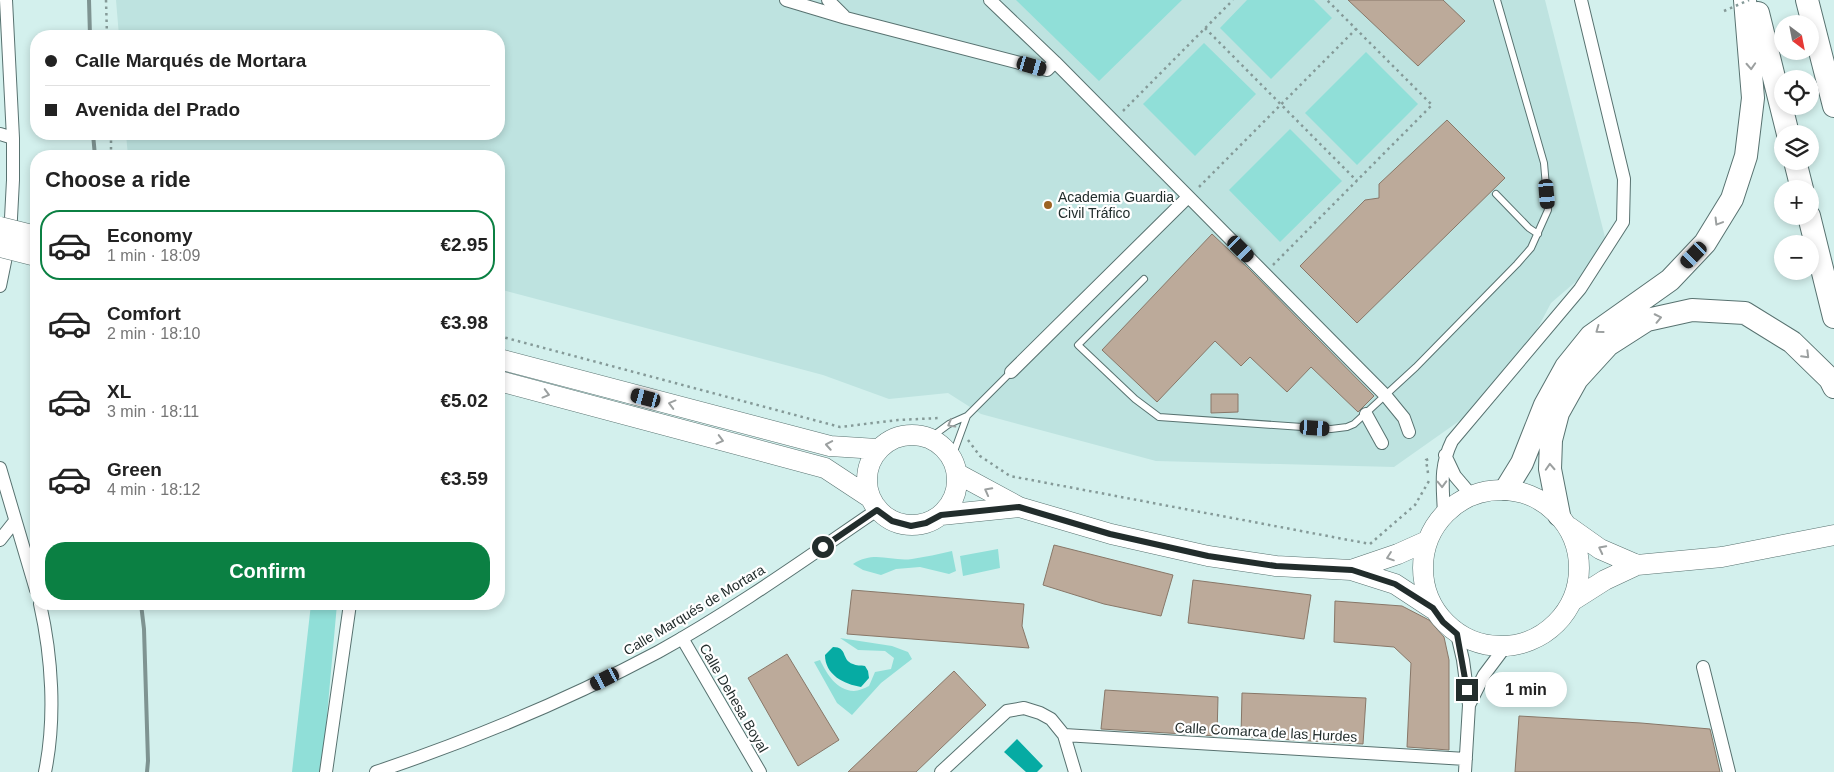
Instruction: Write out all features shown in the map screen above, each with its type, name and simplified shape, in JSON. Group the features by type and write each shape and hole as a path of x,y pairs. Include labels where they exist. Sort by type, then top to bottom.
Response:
{"highway":[{"path":"1506,489 1522,463 1545,405 1566,367 1591,336 1670,280 1706,243 1732,199 1746,156 1753,98 1745,0"},
{"path":"1754,0 1786,125"},
{"path":"1807,0 1834,106"},
{"path":"1811,225 1834,317"},
{"path":"1564,521 1550,469 1550,440 1558,413 1577,379 1608,345 1647,320 1692,310 1745,313 1792,342 1830,379 1834,387"}],"main road":[{"path":"3,237 30,236"},
{"path":"3,237 30,253"},
{"path":"505,361 830,446 878,449"},
{"path":"505,383 825,468 873,503 892,521 911,526 926,523 941,515 952,503 957,490 955,466"},
{"path":"873,503 866,478 869,462 878,449 891,438 906,434 923,435 941,444 955,466 1019,507 1110,534 1208,556 1276,566 1352,570 1395,584 1433,608"},
{"path":"1564,521 1579,556 1579,579 1572,601 1561,619 1545,633 1526,643 1505,646 1480,644 1457,634 1443,622 1433,608 1424,587 1422,564 1427,541 1444,515 1461,500 1483,492 1506,489 1526,493 1544,502 1564,521 1600,549 1637,565"},
{"path":"941,515 1019,507"},
{"path":"1572,601 1605,580 1637,565 1722,557 1834,535"},
{"path":"1352,570 1398,554 1427,541"}],"street":[{"path":"0,286 3,237 13,180 13,138 6,0"},
{"path":"786,0 846,18 1047,70 1055,62"},
{"path":"828,0 846,18"},
{"path":"990,0 1055,62 1386,396 1404,418 1409,432"},
{"path":"1444,515 1442,469 1452,441 1580,289 1623,222 1624,179 1581,0"},
{"path":"0,134 13,138"},
{"path":"1011,372 1188,197"},
{"path":"1366,414 1382,443"},
{"path":"1446,455 1455,476 1472,496"},
{"path":"0,468 30,564"},
{"name":"Calle Marqués de Mortara","path":"376,772 451,746 522,718 587,688 682,638 762,588 873,503"},
{"path":"0,540 15,521"},
{"path":"41,610 48,663 51,708 44,772"},
{"path":"326,772 349,610"},
{"path":"1457,634 1463,660 1469,706 1465,772"},
{"name":"Calle Dehesa Boyal","path":"682,638 760,772"},
{"path":"1469,706 1484,675 1505,646"},
{"path":"1702,667 1729,772"},
{"path":"942,772 1007,711 1024,708 1051,719 1064,735 1075,772"},
{"name":"Calle Comarca de las Hurdes","path":"1064,735 1466,759"}],"lane":[{"path":"1144,279 1078,345 1135,400 1159,417 1331,429 1354,424 1386,396 1517,264 1531,248 1548,210 1544,163 1497,0"},
{"path":"1496,194 1529,228 1538,234"},
{"path":"930,438 950,424 967,416 1011,372"},
{"path":"955,466 961,434 967,416"}],"path":[{"path":"106,0 107,30"},
{"path":"1113,120 1233,0"},
{"path":"1265,273 1432,105 1327,0"},
{"path":"1724,11 1749,0"},
{"path":"1205,28 1357,181"},
{"path":"1188,197 1356,29"},
{"path":"505,338 840,427 898,420 943,418 950,424"},
{"path":"961,434 970,441 980,456 1010,476 1370,544 1414,505 1430,480 1426,460 1446,455"}],"shaded area":[{"name":"Academia Guardia Civil Tráfico","path":"116,0 1545,0 1609,253 1551,303 1506,388 1394,467 1156,461 981,414 948,393 889,399 823,375 505,291 505,150 127,150 127,140 505,140 505,30 118,30"},
{"path":"1016,0 1182,0 1099,81"},
{"path":"1247,0 1314,0 1332,18 1271,79 1220,28"},
{"path":"1204,43 1256,94 1195,156 1143,104"},
{"path":"1366,52 1418,104 1357,165 1305,113"},
{"path":"1290,129 1342,181 1280,242 1229,190"},
{"path":"998,549 1000,568 963,576 960,556"},
{"path":"952,551 956,571 949,574 920,567 896,569 881,575 863,570 853,564 876,557 904,560"},
{"path":"310,610 336,610 322,772 292,772"},
{"path":"840,638 892,646 908,652 912,659 881,683 852,715 837,703 814,662 820,660 829,676 837,684 842,688 854,691 869,686 875,672 891,669 894,658 885,651 858,650"},
{"path":"833,647 841,649 849,662 865,666 869,678 861,687 842,681 828,668 825,655"},
{"path":"1017,739 1043,766 1037,772 1026,772 1004,752"}],"building":[{"path":"1348,0 1443,0 1465,21 1418,66"},
{"path":"1447,120 1505,178 1357,323 1300,266 1365,200 1379,198 1379,184"},
{"path":"1212,234 1374,396 1358,412 1311,367 1287,392 1250,357 1241,366 1215,341 1157,402 1102,350"},
{"path":"1211,394 1238,394 1238,412 1211,413"},
{"path":"1054,545 1173,575 1161,616 1104,604 1043,585"},
{"path":"1193,580 1311,595 1304,639 1188,623"},
{"path":"852,590 1024,604 1022,626 1029,648 847,634"},
{"path":"1335,601 1402,606 1429,620 1444,637 1449,660 1449,750 1407,747 1411,663 1394,647 1334,642"},
{"path":"787,654 839,740 798,766 748,678"},
{"path":"954,671 986,705 916,772 848,772"},
{"path":"1105,690 1218,697 1217,736 1101,729"},
{"path":"1242,693 1366,698 1363,744 1241,737"},
{"path":"1519,716 1710,729 1720,772 1515,772"}],"railway":[{"path":"89,0 90,30"},
{"path":"94,140 94,150"},
{"path":"142,610 144,629 147,772"}],"place":[{"name":"Academia Guardia Civil Tráfico","path":"1048,205"}],"route":[{"path":"823,547 877,510 892,521 911,526 926,523 941,515 1019,507 1110,534 1208,556 1276,566 1352,570 1395,584 1433,608 1443,622 1457,634 1467,690"}]}
